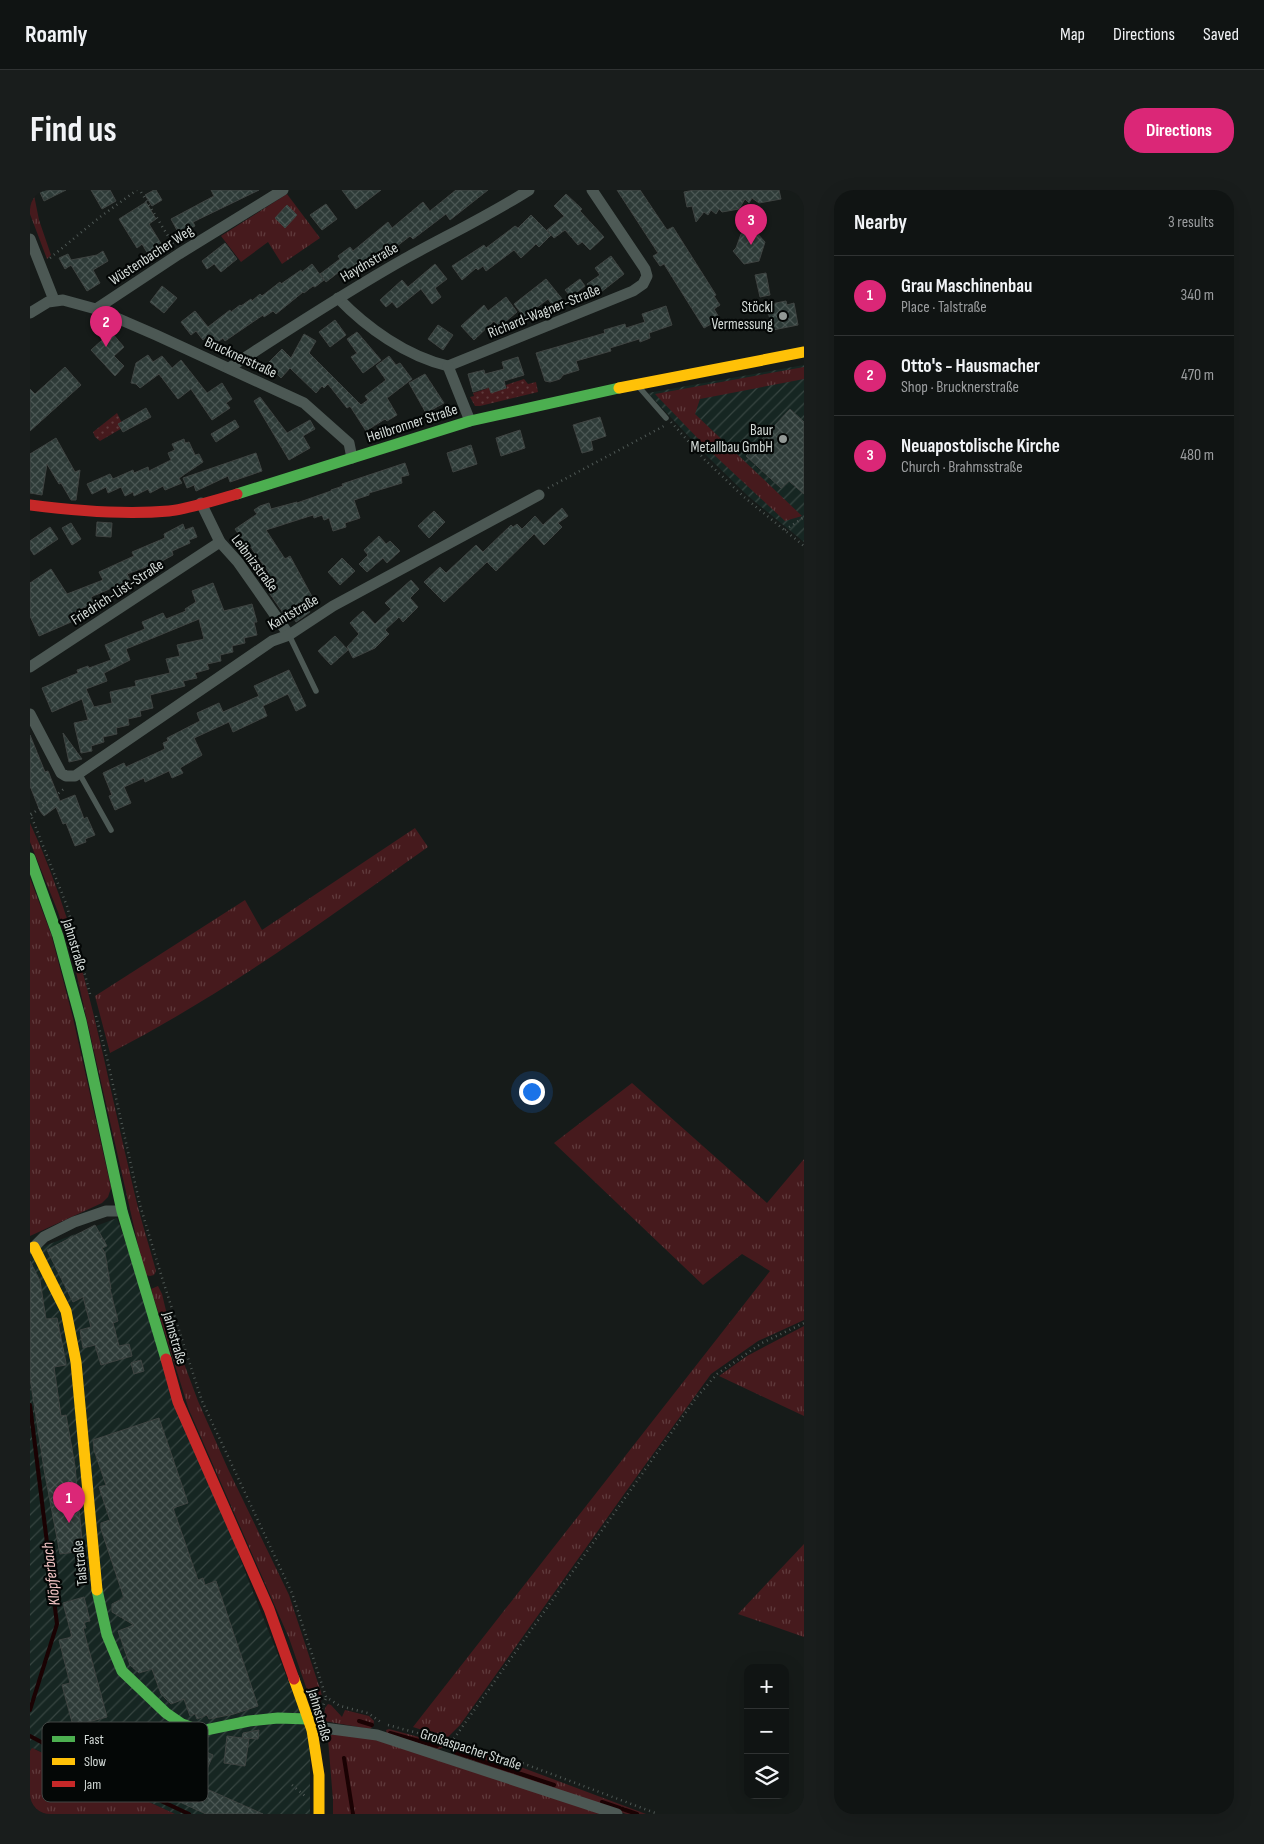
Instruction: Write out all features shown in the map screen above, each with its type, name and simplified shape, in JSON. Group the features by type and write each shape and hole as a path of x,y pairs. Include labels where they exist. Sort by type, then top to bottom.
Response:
{"street":[{"name":"Wüstenbacher Weg","path":"96,309 283,190"},
{"name":"Haydnstraße","path":"229,368 338,298 409,257 501,208 529,190"},
{"name":"Richard-Wagner-Straße","path":"448,366 633,291 643,284 647,276 645,269 592,190"},
{"path":"30,239 54,300"},
{"path":"338,298 356,316 402,348 417,357 448,366 470,421"},
{"path":"30,313 54,300 63,300 96,309"},
{"name":"Brucknerstraße","path":"96,309 304,403 348,443 352,458"},
{"name":"Heilbronner Straße","path":"30,505 69,510 171,511 470,421 637,384 804,352"},
{"name":"Kantstraße","path":"75,775 272,641 289,635 333,606 539,495"},
{"name":"Leibnizstraße","path":"201,503 220,542 238,562 289,635"},
{"name":"Friedrich-List-Straße","path":"30,667 220,542"},
{"path":"30,714 61,773 75,775"},
{"name":"Jahnstraße","path":"30,858 58,936 81,1021 122,1211 178,1402 269,1609 310,1724 319,1775 319,1814"},
{"path":"32,1247 44,1237 74,1222 106,1211 122,1211"},
{"name":"Talstraße","path":"32,1247 66,1311 76,1362 86,1428 96,1583 107,1635 122,1671 166,1713 179,1722"},
{"name":"Talstraße","path":"208,1730 249,1721 278,1718 310,1724"},
{"name":"Großaspacher Straße","path":"310,1724 324,1728 377,1735 617,1814"}],"lane":[{"path":"637,384 668,420"},
{"name":"Leibnizstraße","path":"289,635 316,691"},
{"path":"75,775 111,830"}],"path":[{"path":"40,264 48,260 100,217 137,190 141,192 180,254"},
{"path":"539,495 554,484 668,420 744,498 804,546"},
{"path":"785,530 804,517"},
{"path":"75,775 66,787 30,814 67,906 90,998"},
{"path":"95,1015 107,1058 145,1222 202,1402 292,1593 326,1697 340,1706 368,1713 383,1724 506,1757 658,1814"},
{"path":"442,1755 701,1392 717,1374 762,1343 804,1323"}],"shaded area":[{"path":"804,365 804,542 748,496 708,457 648,393"},
{"path":"117,1218 244,1569 310,1736 310,1814 175,1814 149,1802 208,1802 208,1722 42,1722 42,1752 33,1748 30,1751 30,1250"}],"green space":[{"path":"30,190 33,190 39,220 51,255 47,259 30,214"},
{"path":"287,194 320,238 282,264 268,242 241,262 221,236"},
{"path":"804,367 804,379 700,399 695,414 802,516 785,521 711,452 655,394"},
{"path":"524,379 528,384 536,382 538,392 480,406 475,406 470,397 474,396 473,393 495,386 501,390 507,388 506,385"},
{"path":"117,413 124,427 100,441 93,432"},
{"path":"30,823 49,867 79,958 136,1201 156,1271 154,1275 145,1275 76,972 58,912 30,842"},
{"path":"415,828 428,847 233,982 193,1007 110,1053 95,996 245,900 262,930"},
{"path":"30,878 51,934 73,1018 111,1188 108,1197 102,1203 30,1236"},
{"path":"632,1083 767,1203 804,1159 804,1320 758,1341 711,1374 460,1725 447,1738 413,1727 770,1271 742,1254 703,1285 554,1143"},
{"path":"158,1286 162,1294 169,1323 198,1401 228,1469 289,1595 321,1692 322,1697 318,1713 315,1713 289,1638 189,1410 151,1289"},
{"path":"804,1326 804,1416 719,1376 747,1356"},
{"path":"804,1544 804,1637 738,1614"},
{"path":"328,1704 342,1717 345,1710 369,1716 374,1721 373,1726 370,1729 324,1721 325,1708"},
{"path":"389,1729 443,1745 442,1748 438,1749 387,1734 386,1730"},
{"path":"331,1735 361,1736 442,1758 602,1814 333,1814 328,1739"},
{"path":"455,1747 486,1754 646,1814 626,1814 454,1754 452,1751"},
{"path":"32,1748 42,1753 42,1802 149,1802 175,1814 30,1814 30,1751"}],"building":[{"path":"39,190 66,190 44,201"},
{"path":"91,190 110,190 116,201 102,209"},
{"path":"156,190 162,200 152,206 145,195"},
{"path":"211,190 259,190 193,222 195,226 179,234 171,219 214,196"},
{"path":"342,190 381,190 356,209"},
{"path":"456,190 488,190 450,220 446,214 413,239 410,236 383,257 379,251 344,278 339,272 326,282 320,274 340,259 338,256 350,247 353,251 388,222 392,228 423,202 430,211"},
{"path":"617,190 640,190 667,230 673,227 716,295 714,296 720,305 714,309 720,319 704,328 664,264 660,266 653,256 658,253"},
{"path":"694,190 779,190 781,199 759,203 752,198 749,203 745,199 739,209 722,212 719,209 716,214 711,210 708,215 704,212 696,222 692,206 687,207 684,192"},
{"path":"566,194 582,209 580,211 604,237 590,250 582,242 578,245 565,230 554,238 547,230 564,216 554,206"},
{"path":"146,202 156,219 149,224 162,245 148,254 142,244 137,248 119,219"},
{"path":"326,204 337,219 322,230 310,215"},
{"path":"287,205 297,215 285,228 275,218"},
{"path":"531,215 551,235 539,247 536,244 521,258 514,250 486,271 483,266 478,270 476,268 462,280 452,266 484,245 486,248 515,226 518,228"},
{"path":"755,231 765,242 759,261 744,264 733,251 741,234"},
{"path":"225,243 237,259 221,272 214,264 207,269 202,261"},
{"path":"103,251 108,261 93,270 100,283 87,291 71,265 65,269 59,258 68,254 71,260 97,255"},
{"path":"611,256 624,274 601,292 598,289 593,293 587,284 600,275 595,268"},
{"path":"312,264 324,280 315,287 313,286 303,292 276,314 273,311 264,317 263,315 225,341 223,338 214,345 208,336 203,340 196,331 191,335 181,322 195,311 208,327 230,310 231,312 251,299 252,301 260,294 262,296 280,282 281,284"},
{"path":"435,264 447,279 435,288 441,297 432,304 421,289 397,308 392,302 386,307 380,300 402,280 408,287"},
{"path":"766,273 770,295 760,297 755,275"},
{"path":"546,279 563,300 553,306 548,299 524,317 514,304"},
{"path":"580,279 585,286 571,297 565,290"},
{"path":"162,286 177,298 164,313 150,302"},
{"path":"506,297 517,312 499,327 494,321 474,340 461,326 484,305 488,311"},
{"path":"786,301 787,305 794,303 798,325 773,330 766,305"},
{"path":"666,306 672,325 649,333 650,338 640,342 639,339 610,348 611,351 576,361 579,370 563,375 560,379 550,382 545,381 536,353 605,333 604,330 625,324 626,328 645,322 642,314"},
{"path":"335,320 346,335 330,347 319,332"},
{"path":"438,325 453,335 443,350 428,339"},
{"path":"111,332 124,347 114,356 124,366 115,376 91,350"},
{"path":"357,332 381,360 363,373 351,357 357,353 347,339"},
{"path":"304,334 316,341 309,353 361,405 368,400 365,396 386,380 376,366 389,356 396,365 400,363 412,379 387,398 397,415 387,421 385,419 366,431 350,406 347,408 328,384 324,388 322,386 316,393 290,368 281,378 267,364 282,349 291,358"},
{"path":"148,355 153,362 162,356 172,368 181,360 207,393 222,383 232,399 226,403 230,408 212,420 191,389 178,399 159,374 140,388 136,384 131,383 136,363"},
{"path":"518,357 524,375 504,381 506,388 491,393 489,387 473,392 468,374 484,370 485,374 504,369 502,362"},
{"path":"65,367 81,385 30,431 30,389 35,394"},
{"path":"425,374 444,403 426,413 409,383"},
{"path":"260,397 287,433 310,420 315,429 303,436 310,448 289,460 254,401"},
{"path":"146,408 151,417 123,432 118,424"},
{"name":"Baur Metallbau GmbH","path":"790,409 804,422 804,494 789,481 781,488 746,456"},
{"path":"600,417 606,436 591,441 593,450 582,453 573,425"},
{"path":"235,420 239,427 216,442 211,434"},
{"path":"520,430 525,448 501,456 496,438"},
{"path":"56,438 75,472 80,470 76,500 71,500 47,464 42,495 30,493 30,454"},
{"path":"184,439 185,443 189,442 195,455 199,454 203,462 179,478 182,483 165,490 163,486 150,493 148,489 134,496 133,492 125,496 121,487 108,493 106,487 92,494 87,484 110,474 113,479 133,470 134,473 148,467 149,471 171,460 168,453 175,450 172,444"},
{"path":"471,445 477,464 453,472 447,453"},
{"path":"256,453 262,471 230,482 228,476 196,491 194,485 187,488 183,478"},
{"path":"405,463 409,475 401,477 402,483 369,493 369,495 354,500 360,518 345,523 346,527 333,531 329,518 324,520 322,515 314,518 313,515 266,530 285,559 290,556 315,602 307,608 310,612 296,622 293,617 288,620 259,578 268,572 250,546 248,548 235,529 257,514 254,510 260,506 269,503 271,509 297,503 343,486 342,484"},
{"path":"562,508 568,516 558,523 562,527 544,545 534,534 496,571 487,562 444,602 424,582 440,567 446,573 476,545 483,552 511,525 513,527 517,524 522,529 535,516 543,525"},
{"path":"434,511 445,522 429,538 418,526"},
{"path":"97,522 112,523 111,537 96,536"},
{"path":"71,523 81,539 72,545 62,528"},
{"path":"183,524 185,530 193,527 197,537 189,540 190,543 172,551 173,555 162,561 127,574 130,580 91,597 94,604 75,611 78,619 39,636 30,616 30,583 51,569 67,594 103,580 99,572 134,556 132,552 165,538 164,534"},
{"path":"50,527 58,539 34,555 30,549 30,541"},
{"path":"379,536 386,544 390,541 400,551 387,563 383,558 367,572 359,564 368,555 364,550"},
{"path":"342,558 355,571 340,585 328,572"},
{"path":"411,580 419,589 410,598 418,607 403,622 399,617 385,630 389,634 375,648 353,658 347,647 359,634 350,623 363,611 375,624 391,609 385,603"},
{"path":"213,583 224,611 252,604 257,622 254,622 257,635 244,638 245,643 232,646 233,652 220,655 221,661 207,664 209,669 195,673 197,678 183,681 185,686 150,695 153,708 140,711 141,716 128,719 129,725 116,728 117,734 103,737 104,742 91,746 92,751 81,753 74,723 88,720 82,699 52,712 42,688 78,673 77,670 111,660 105,645 145,629 142,622 163,613 166,619 186,611 185,609 196,602 192,591","holes":["199,619 204,639 177,645 180,656 166,659 170,673 135,681 136,686 110,692 112,703 94,707 86,689 107,681 104,673 130,660 126,649"]},
{"path":"335,636 348,650 331,665 318,651"},
{"path":"289,670 306,706 296,711 288,694 263,706 267,716 233,732 229,722 194,738 202,755 180,768 183,773 172,778 169,771 145,782 144,778 124,787 131,803 115,810 109,796 112,795 103,773 124,763 126,767 165,749 163,743 168,741 167,738 200,721 197,713 219,703 223,712 259,696 254,686"},
{"path":"63,733 82,759 69,762"},
{"path":"30,735 45,772 48,771 60,801 75,795 84,819 87,817 95,835 85,839 86,842 75,846 66,823 63,824 56,807 44,816 40,811 30,786"},
{"path":"95,1225 107,1246 102,1248 105,1253 110,1289 118,1321 113,1323 119,1346 129,1344 132,1356 101,1365 95,1345 83,1348 80,1330 91,1327 83,1297 73,1302 47,1250"},
{"path":"30,1261 40,1281 46,1319 57,1318 66,1363 66,1365 54,1367 61,1416 66,1415 75,1466 83,1551 60,1554 44,1469 30,1378"},
{"path":"141,1360 144,1371 134,1374 131,1363"},
{"path":"159,1418 188,1503 173,1508 198,1580 203,1578 205,1585 216,1581 258,1706 234,1714 209,1719 207,1715 197,1719 195,1714 190,1716 184,1699 171,1704 161,1694 152,1669 139,1673 130,1665 118,1631 134,1625 112,1612 112,1604 124,1598 101,1529 101,1523 110,1520 99,1487 106,1485 94,1450 93,1440"},
{"path":"84,1597 90,1621 84,1622 86,1628 83,1628 107,1717 88,1722 72,1722 62,1685 70,1683 59,1640 72,1637 63,1603"},
{"path":"259,1730 258,1739 244,1738 249,1739 245,1766 224,1763 227,1736 242,1738 243,1733"},
{"path":"208,1753 213,1755 208,1767"},
{"path":"208,1790 263,1814 206,1814 180,1802 208,1802"}],"waterway":[{"name":"Klöpferbach","path":"30,1405 57,1624 30,1710"},
{"path":"359,1721 372,1725"},
{"path":"390,1733 437,1746"},
{"path":"30,1736 42,1742"},
{"path":"455,1752 554,1785"},
{"path":"344,1758 353,1814"},
{"path":"163,1802 189,1814"},
{"path":"602,1802 637,1814"}],"traffic: fast":[{"path":"237,494 470,421 619,388"},
{"path":"30,858 58,936 81,1021 122,1211 166,1359"},
{"path":"97,1590 107,1635 122,1671 166,1713 179,1722"},
{"path":"208,1730 249,1721 278,1718 308,1719"}],"traffic: slow":[{"path":"619,388 804,352"},
{"path":"34,1247 66,1311 76,1362 97,1590"},
{"path":"294,1679 312,1730 319,1775 319,1814"}],"traffic: jam":[{"path":"30,505 100,512 134,513 169,511 237,494"},
{"path":"166,1359 178,1402 269,1609 294,1679"}],"place":[{"name":"Neuapostolische Kirche","path":"751,245"},
{"name":"Stöckl Vermessung","path":"783,316"},
{"name":"Otto's - Hausmacher","path":"106,347"},
{"name":"Baur Metallbau GmbH","path":"783,439"},
{"name":"Grau Maschinenbau","path":"69,1523"}]}
